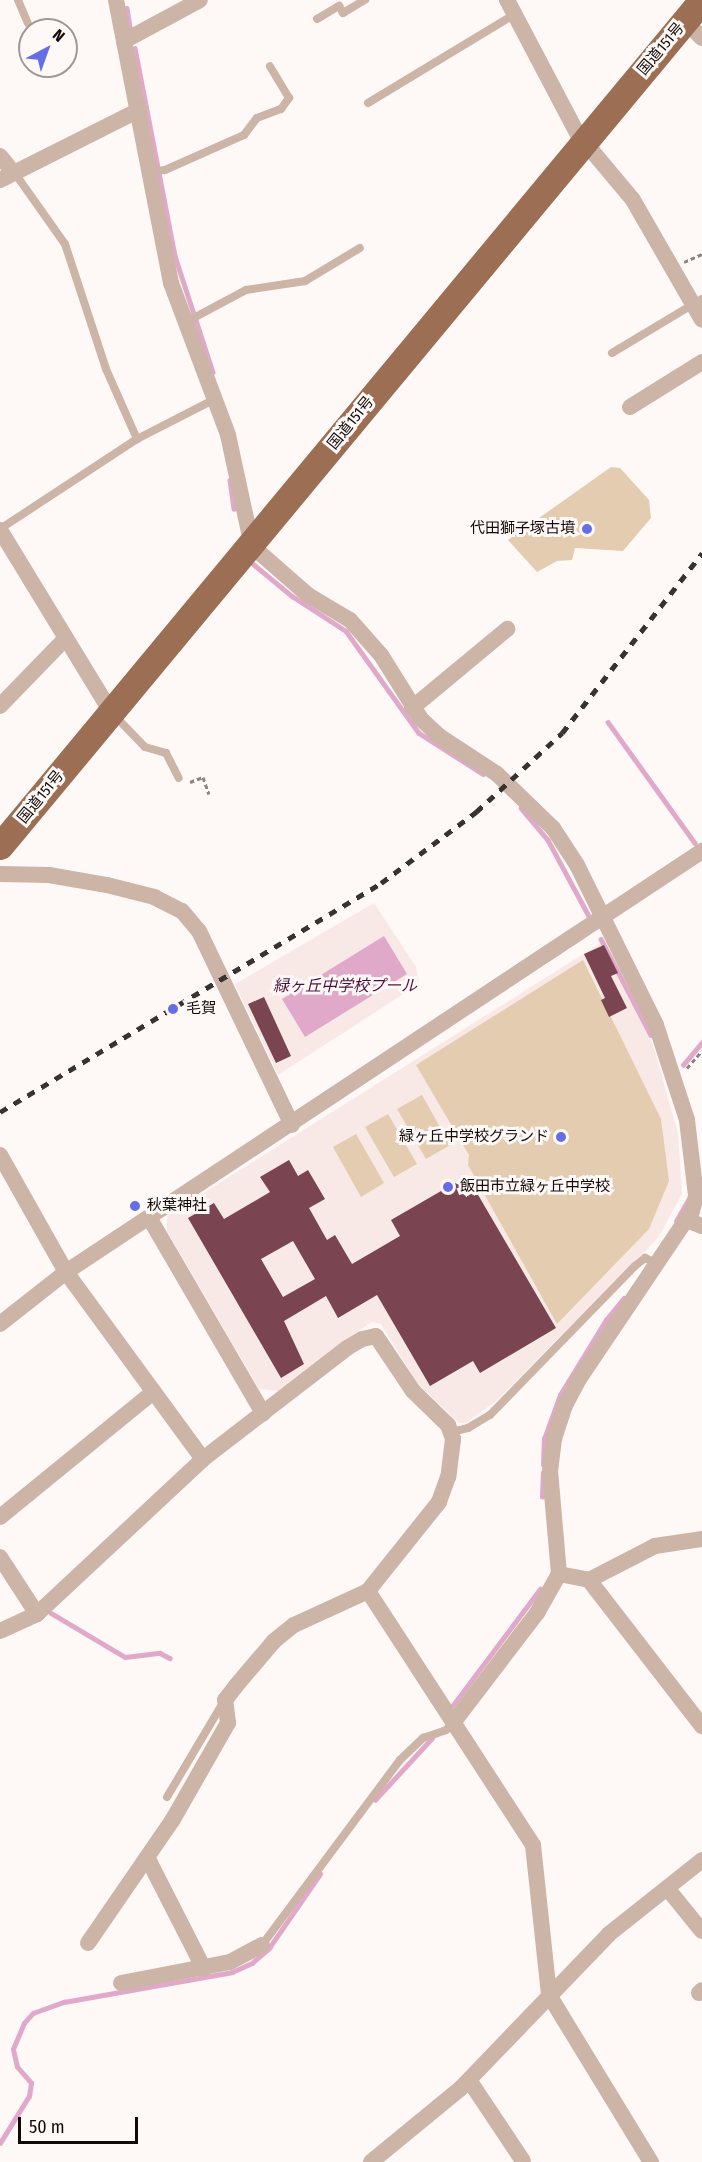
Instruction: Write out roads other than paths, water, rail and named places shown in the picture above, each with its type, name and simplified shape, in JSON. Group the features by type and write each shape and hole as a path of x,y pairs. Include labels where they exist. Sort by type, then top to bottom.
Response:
{"highway":[{"name":"国道151号","path":"0,846 252,546 584,142 693,16"}],"street":[{"path":"124,41 200,0"},
{"path":"114,1 139,110 157,171 171,283 191,320 216,399 234,459 252,546 308,595 350,620 366,635 412,708 439,736 497,774 553,828 577,865 601,919 656,1025 687,1120 696,1196 694,1223 653,1262 565,1405 554,1439 550,1471 559,1574 537,1613 449,1726"},
{"path":"511,7 584,142 633,200 697,301 702,320"},
{"path":"0,156 7,176 139,110"},
{"path":"630,407 702,362"},
{"path":"0,530 6,554 65,639 111,712"},
{"path":"412,708 507,630"},
{"path":"0,706 65,639"},
{"path":"0,1324 66,1272 150,1219 702,851"},
{"path":"0,874 49,875 106,885 154,897 182,910 199,931 292,1125"},
{"path":"0,1155 66,1272 203,1459"},
{"path":"150,1219 263,1413"},
{"path":"0,1631 37,1614 203,1459 347,1348 362,1339 376,1336 412,1391 451,1432 451,1462 439,1502 368,1591 294,1625 274,1641 225,1700 228,1723 148,1859 88,1943"},
{"path":"0,1517 153,1392"},
{"path":"559,1574 589,1580 655,1546 702,1539"},
{"path":"0,1557 37,1614"},
{"path":"589,1580 702,1726"},
{"path":"368,1591 449,1726 533,1845 549,1995 651,2162"},
{"path":"148,1859 204,1969"},
{"path":"371,2162 469,2080 609,1934 702,1860"},
{"path":"667,1888 702,1931"},
{"path":"122,1983 204,1969 230,1962 262,1946"},
{"path":"469,2080 523,2161"}],"lane":[{"path":"316,20 339,6 344,13 365,0"},
{"path":"20,1 26,18"},
{"path":"368,103 511,7"},
{"path":"157,171 244,135 257,118 281,109 289,98 270,66"},
{"path":"7,176 65,244 106,369 137,439"},
{"path":"191,320 246,290 305,281 360,248"},
{"path":"612,353 697,301"},
{"path":"0,530 137,439 216,399"},
{"path":"111,712 145,747 166,753 179,778"},
{"path":"451,1432 468,1428 490,1415 653,1262"},
{"path":"167,1797 225,1700"},
{"path":"262,1946 366,1801 400,1760 428,1734 449,1726"}],"water":[{"name":"緑ヶ丘中学校プール","path":"384,936 407,974 305,1037 282,999"}],"waterway":[{"path":"127,8 130,27"},
{"path":"135,48 175,256 213,372"},
{"path":"230,480 234,509"},
{"path":"252,563 292,596 346,631 419,733 483,774"},
{"path":"608,722 695,843"},
{"path":"521,808 548,840 589,916"},
{"path":"601,939 651,1035"},
{"path":"683,1065 702,1042"},
{"path":"676,1221 688,1200"},
{"path":"543,1465 544,1439 560,1395 606,1320 624,1298"},
{"path":"542,1497 543,1473"},
{"path":"453,1705 540,1589"},
{"path":"51,1613 125,1657 160,1653 170,1658"},
{"path":"375,1800 432,1738"},
{"path":"0,2143 29,2096 31,2083 17,2067 13,2049 24,2023 33,2013 64,2002 232,1972 252,1963 269,1948 320,1874"}],"railway":[{"path":"0,1112 381,883 476,812 562,733 702,553"}],"place":[{"name":"代田獅子塚古墳","path":"587,529"},
{"name":"毛賀","path":"173,1009"},
{"name":"緑ヶ丘中学校グランド","path":"561,1137"},
{"name":"飯田市立緑ヶ丘中学校","path":"448,1187"},
{"name":"秋葉神社","path":"135,1206"}]}
